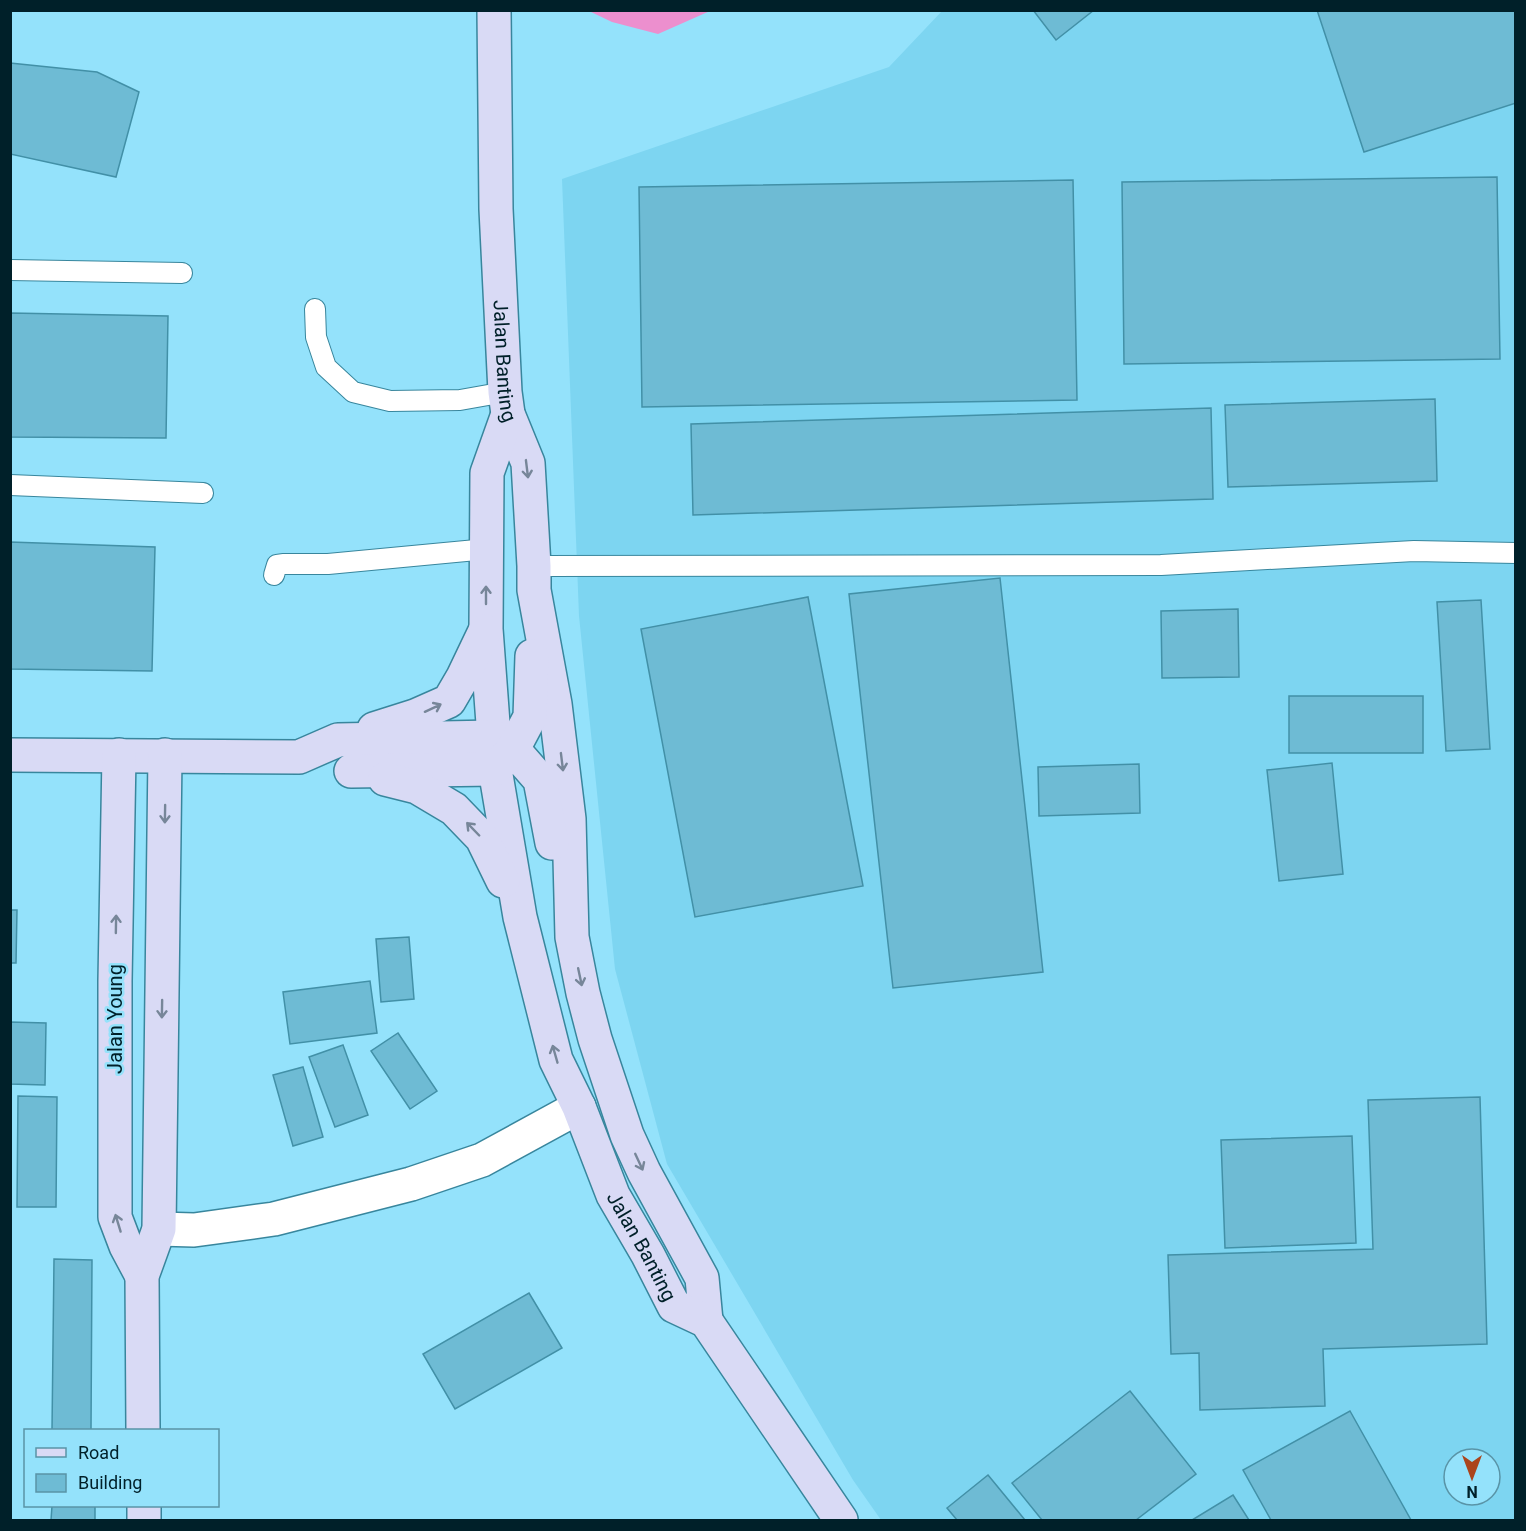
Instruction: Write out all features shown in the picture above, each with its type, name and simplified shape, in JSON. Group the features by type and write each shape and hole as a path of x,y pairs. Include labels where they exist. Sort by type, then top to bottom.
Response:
{"main road":[{"name":"Jalan Banting","path":"494,10 496,209 507,403 528,463 534,578 555,704 569,819 572,937"},
{"path":"507,403 486,473 486,629 520,917"},
{"path":"351,771 501,752 530,717 534,578"},
{"path":"299,757 338,741 415,716 449,701 464,677 486,629"},
{"path":"338,741 501,752 540,780 583,993 595,1039 627,1135 644,1172 702,1278 706,1321 841,1521"},
{"path":"10,755 299,757 417,788 454,809 482,838 520,917"},
{"name":"Jalan Young","path":"119,755 115,981 115,1217 126,1246 142,1276"},
{"name":"Jalan Young","path":"143,1429 142,1276 159,1229 165,755"},
{"name":"Jalan Banting","path":"520,917 556,1060 579,1107 613,1195 674,1306 706,1321"}],"street":[{"path":"159,1229 194,1230 273,1219 411,1184 482,1160 579,1107"}],"lane":[{"path":"10,270 182,273"},
{"path":"315,309 316,337 326,367 352,392 390,401 460,400 507,403"},
{"path":"10,485 203,493"},
{"path":"273,575 277,565 285,564 328,564 486,549"},
{"path":"534,578 1161,565 1414,551 1515,553"}],"shaded area":[{"path":"589,11 710,11 658,34 612,22"},
{"path":"942,11 1515,11 1515,1520 881,1520 853,1480 667,1164 615,969 579,616 562,179 889,67"}],"building":[{"path":"1033,10 1094,10 1056,40"},
{"path":"1317,10 1516,10 1516,103 1364,152"},
{"path":"10,63 97,72 139,92 116,177 10,154"},
{"path":"1497,177 1500,359 1124,364 1122,182"},
{"path":"1073,180 1077,400 642,407 639,187"},
{"path":"10,313 168,316 166,438 10,437"},
{"path":"1435,399 1437,481 1228,487 1225,405"},
{"path":"1211,408 1213,499 693,515 691,424"},
{"path":"10,542 155,547 152,671 10,669"},
{"path":"1000,578 1043,972 893,988 849,594"},
{"path":"808,597 863,886 695,917 641,629"},
{"path":"1481,600 1490,749 1446,751 1437,602"},
{"path":"1238,609 1239,677 1162,678 1161,611"},
{"path":"1289,696 1423,696 1423,753 1289,753"},
{"path":"1332,763 1343,874 1279,881 1267,770"},
{"path":"1139,764 1140,813 1039,816 1038,767"},
{"path":"10,910 17,910 16,963 10,963"},
{"path":"409,937 414,999 381,1002 376,939"},
{"path":"370,981 377,1033 290,1044 283,992"},
{"path":"10,1022 46,1023 45,1085 10,1084"},
{"path":"398,1033 437,1091 410,1109 371,1051"},
{"path":"343,1045 368,1115 335,1127 309,1057"},
{"path":"303,1067 323,1137 293,1146 273,1075"},
{"path":"18,1096 57,1097 56,1207 17,1207"},
{"path":"1480,1097 1487,1344 1323,1349 1325,1406 1200,1410 1199,1353 1171,1354 1168,1255 1373,1249 1368,1100"},
{"path":"1352,1136 1356,1243 1225,1248 1221,1140"},
{"path":"54,1259 92,1260 91,1429 52,1429"},
{"path":"529,1293 562,1348 455,1409 423,1354"},
{"path":"1130,1391 1196,1474 1136,1520 1042,1520 1012,1483"},
{"path":"1350,1411 1411,1520 1271,1520 1243,1470"},
{"path":"988,1475 1025,1520 957,1520 947,1508"},
{"path":"1233,1495 1249,1520 1192,1520"},
{"path":"52,1507 95,1507 95,1520 51,1520"}]}
